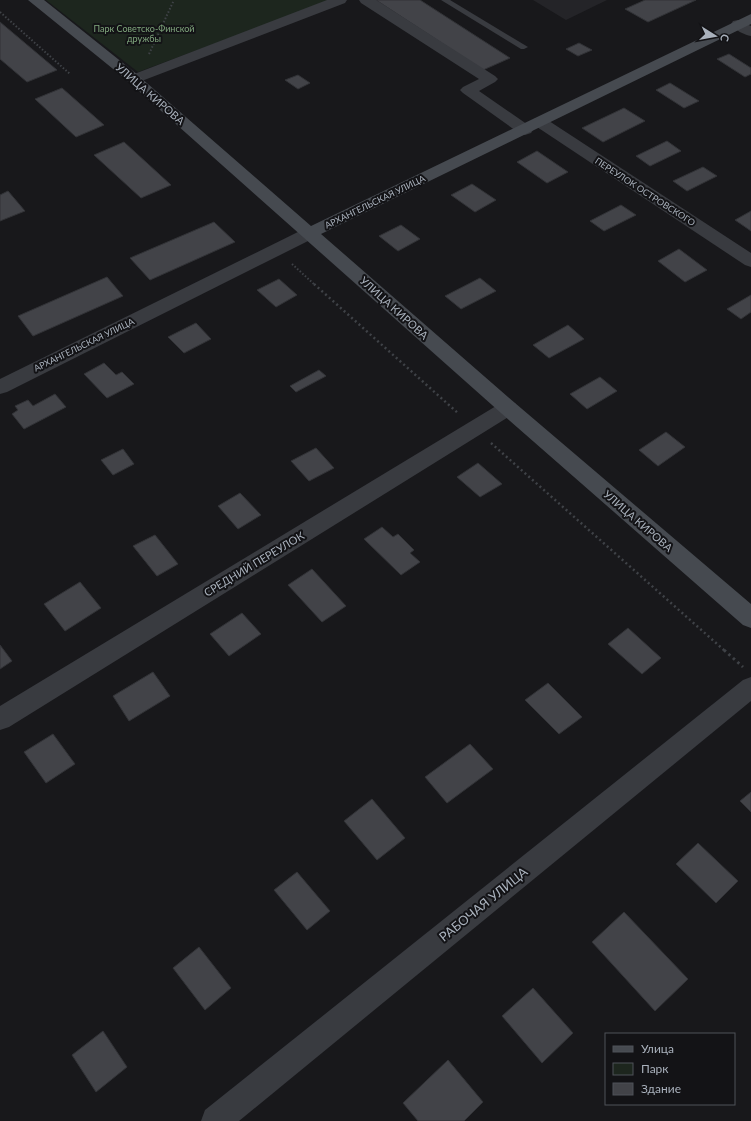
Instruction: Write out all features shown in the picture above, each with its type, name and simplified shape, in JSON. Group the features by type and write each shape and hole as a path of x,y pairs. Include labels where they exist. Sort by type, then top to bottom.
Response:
{"main road":[{"name":"УЛИЦА КИРОВА","path":"35,0 134,79 508,408 751,618"},
{"name":"АРХАНГЕЛЬСКАЯ УЛИЦА","path":"310,233 746,25"}],"street":[{"path":"134,79 340,0"},
{"path":"366,0 490,79 468,90 525,130"},
{"name":"ПЕРЕУЛОК ОСТРОВСКОГО","path":"540,122 751,261"},
{"name":"АРХАНГЕЛЬСКАЯ УЛИЦА","path":"0,387 310,233"},
{"name":"СРЕДНИЙ ПЕРЕУЛОК","path":"0,719 508,408"},
{"name":"РАБОЧАЯ УЛИЦА","path":"216,1121 748,678"}],"lane":[{"path":"445,0 524,47"}],"path":[{"path":"149,55 174,0"},
{"path":"0,12 70,74"},
{"path":"276,250 475,428 748,678"}],"shaded area":[{"path":"533,0 607,0 566,20"}],"green space":[{"name":"Парк Советско-Финской дружбы","path":"46,0 333,0 138,72"}],"building":[{"path":"376,0 420,0 510,58 483,70"},
{"path":"645,0 696,0 648,22 625,9"},
{"path":"0,22 57,70 27,82 0,59"},
{"path":"579,43 592,50 578,56 566,49"},
{"path":"729,54 751,68 751,74 745,77 717,59"},
{"path":"298,75 310,83 298,89 285,80"},
{"path":"670,83 699,101 684,108 656,90"},
{"path":"62,88 104,125 76,137 35,99"},
{"path":"624,108 645,121 603,142 582,128"},
{"path":"667,141 681,151 650,166 636,156"},
{"path":"124,142 171,185 141,198 94,155"},
{"path":"537,151 568,172 547,183 517,162"},
{"path":"703,167 717,176 687,191 673,181"},
{"path":"472,184 496,200 475,212 451,195"},
{"path":"8,191 25,211 0,221 0,195"},
{"path":"621,205 636,215 604,231 590,221"},
{"path":"751,211 751,231 735,220"},
{"path":"214,222 235,242 150,280 130,258"},
{"path":"401,225 420,239 398,251 379,236"},
{"path":"679,249 707,270 685,282 658,261"},
{"path":"107,277 123,296 33,336 18,316"},
{"path":"480,278 496,291 461,309 445,296"},
{"path":"279,279 297,295 276,307 257,290"},
{"path":"751,295 751,312 741,319 727,309"},
{"path":"196,323 211,339 184,353 168,337"},
{"path":"568,325 584,339 549,358 533,345"},
{"path":"104,363 116,375 122,372 134,384 107,398 84,374"},
{"path":"319,370 326,376 296,392 290,386"},
{"path":"600,377 617,391 587,409 570,394"},
{"path":"55,394 66,407 24,429 12,414 18,410 15,406 28,400 33,406"},
{"path":"666,432 685,447 658,466 639,450"},
{"path":"316,448 334,468 309,481 291,461"},
{"path":"123,449 134,464 113,475 101,460"},
{"path":"478,463 502,484 480,497 457,477"},
{"path":"240,493 261,515 238,529 218,506"},
{"path":"382,527 393,537 398,534 414,550 410,553 420,562 401,575 364,539"},
{"path":"155,535 178,564 157,576 133,546"},
{"path":"312,569 346,606 322,622 288,585"},
{"path":"80,582 101,608 65,631 44,604"},
{"path":"242,613 261,634 229,656 210,634"},
{"path":"628,628 661,658 642,674 608,644"},
{"path":"0,645 12,661 0,669"},
{"path":"153,672 170,696 129,721 113,696"},
{"path":"548,683 582,717 559,734 525,700"},
{"path":"53,734 75,764 46,783 24,752"},
{"path":"470,744 493,769 447,803 425,777"},
{"path":"751,792 751,812 740,801"},
{"path":"372,799 405,838 377,860 344,821"},
{"path":"698,843 738,881 716,903 676,864"},
{"path":"297,872 330,911 307,930 274,890"},
{"path":"624,912 688,979 655,1011 592,942"},
{"path":"199,947 231,988 205,1010 173,968"},
{"path":"533,988 573,1033 542,1063 502,1016"},
{"path":"103,1031 127,1067 96,1092 72,1055"},
{"path":"448,1060 483,1102 464,1121 418,1121 403,1103"}]}
